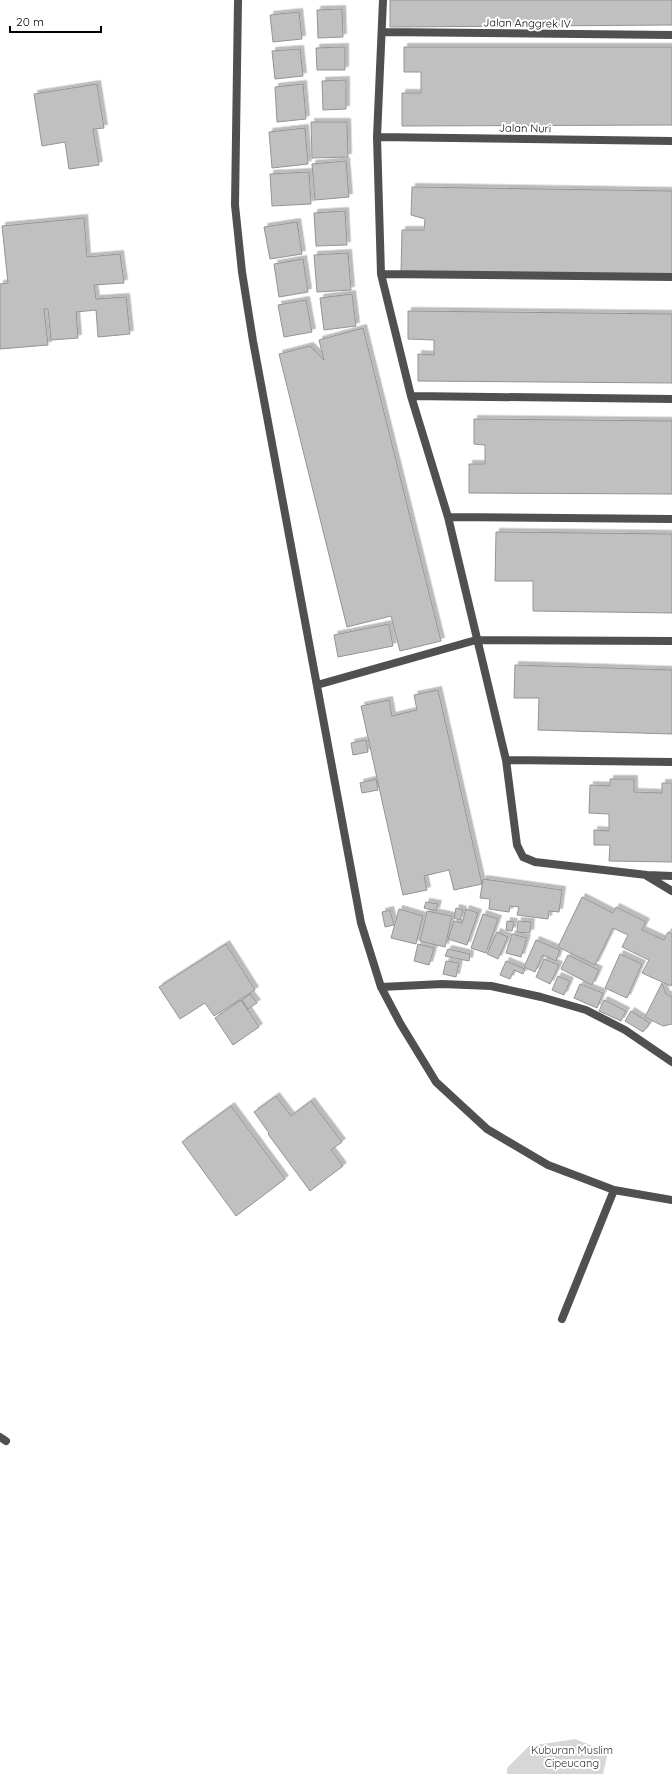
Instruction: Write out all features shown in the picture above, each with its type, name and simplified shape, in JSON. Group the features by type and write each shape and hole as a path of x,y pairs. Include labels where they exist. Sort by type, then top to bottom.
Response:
{"street":[{"path":"238,0 235,205 242,272 253,341 361,923 381,987 400,1023 436,1082 487,1129 548,1165 614,1190 672,1200"},
{"path":"383,0 377,137 382,274 412,396 448,517 476,640 506,760 517,845 523,857 535,862 647,876 672,876"},
{"name":"Jalan Anggrek IV","path":"382,32 672,35"},
{"name":"Jalan Nuri","path":"377,137 672,141"},
{"path":"382,274 672,277"},
{"path":"412,396 672,399"},
{"path":"448,517 672,518"},
{"path":"317,684 476,640 672,641"},
{"path":"506,760 672,762"},
{"path":"647,876 672,891"},
{"path":"381,987 442,984 491,986 541,997 586,1010 625,1030 672,1062"},
{"path":"562,1319 614,1190"}],"green space":[{"name":"Kuburan Muslim Cipeucang","path":"575,1739 608,1752 603,1774 507,1774 507,1768 529,1746"}],"building":[{"path":"390,0 672,0 672,25 390,27"},
{"path":"342,9 343,37 318,38 317,10"},
{"path":"299,12 302,39 273,42 270,15"},
{"path":"345,47 345,70 317,70 316,48"},
{"path":"404,47 672,47 672,125 402,126 402,93 421,93 421,72 404,72"},
{"path":"300,49 303,76 275,79 272,51"},
{"path":"346,80 346,109 323,110 322,81"},
{"path":"97,84 104,128 93,129 99,165 69,169 65,142 42,146 34,94"},
{"path":"303,84 306,119 277,122 275,87"},
{"path":"311,122 347,122 348,157 312,158"},
{"path":"305,128 308,164 272,168 269,132"},
{"path":"346,161 349,197 315,200 312,164"},
{"path":"309,172 311,204 272,206 270,174"},
{"path":"412,187 672,191 672,276 401,272 402,230 424,230 425,219 411,215"},
{"path":"345,211 347,245 316,246 314,213"},
{"path":"84,218 87,257 120,254 124,283 94,285 96,299 126,297 130,334 98,337 96,310 76,312 78,338 51,340 48,309 44,309 48,345 0,349 0,284 8,283 2,226"},
{"path":"297,222 302,254 270,259 264,227"},
{"path":"348,253 351,290 317,292 314,255"},
{"path":"303,259 308,292 279,297 274,264"},
{"path":"352,294 356,326 324,330 320,298"},
{"path":"306,300 312,332 284,337 278,305"},
{"path":"408,311 672,314 672,383 418,381 418,354 434,355 434,340 408,339"},
{"path":"363,328 441,641 400,651 391,616 347,627 279,354 310,346 324,360 319,340"},
{"path":"474,419 672,421 672,494 469,493 469,464 485,464 485,445 474,444"},
{"path":"496,532 672,534 672,613 533,611 533,581 495,581"},
{"path":"389,624 393,646 338,657 334,635"},
{"path":"515,665 672,670 672,734 538,730 539,698 514,698"},
{"path":"438,690 482,884 454,890 449,870 424,876 427,890 403,895 361,706 389,700 392,716 417,710 414,695"},
{"path":"366,740 368,752 353,755 351,743"},
{"path":"376,779 378,790 362,793 360,783"},
{"path":"610,779 634,779 634,792 662,793 662,783 672,783 672,862 609,861 610,845 594,845 594,830 609,831 609,814 589,813 590,785 610,786"},
{"path":"483,879 562,890 559,912 549,911 548,919 517,915 519,907 510,906 509,912 489,909 490,899 480,898"},
{"path":"582,897 613,913 616,907 646,922 642,930 664,940 668,932 672,934 671,986 642,973 649,960 622,947 628,935 613,928 595,965 558,947"},
{"path":"426,902 438,904 436,911 424,908"},
{"path":"456,908 463,910 460,920 454,918"},
{"path":"399,909 423,916 416,944 391,938"},
{"path":"466,909 478,913 467,945 448,939 454,921 462,923"},
{"path":"390,910 394,925 385,927 382,912"},
{"path":"427,911 452,916 445,947 420,941"},
{"path":"483,914 498,919 486,953 471,948"},
{"path":"507,921 514,922 512,931 506,930"},
{"path":"518,921 531,922 530,933 517,932"},
{"path":"497,932 508,937 498,959 487,954"},
{"path":"512,934 527,938 521,957 506,953"},
{"path":"536,940 560,950 556,961 543,955 535,972 524,967"},
{"path":"226,944 255,990 214,1016 205,1003 180,1019 159,987"},
{"path":"418,944 434,948 429,965 414,961"},
{"path":"448,949 470,954 469,961 445,956"},
{"path":"620,954 642,964 627,998 605,988"},
{"path":"568,955 599,970 592,985 561,969"},
{"path":"544,959 559,965 550,984 536,977"},
{"path":"446,961 459,963 456,977 443,974"},
{"path":"506,961 525,969 523,974 514,970 510,979 500,975"},
{"path":"558,976 570,981 564,995 552,990"},
{"path":"662,983 666,994 672,997 672,1024 663,1026 645,1017"},
{"path":"580,984 603,993 597,1008 574,998"},
{"path":"250,994 257,1003 248,1009 242,1000"},
{"path":"241,1000 259,1027 233,1045 215,1018"},
{"path":"604,1000 626,1011 621,1021 599,1011"},
{"path":"631,1011 650,1023 643,1032 625,1021"},
{"path":"276,1096 291,1116 311,1101 342,1142 331,1150 343,1166 310,1191 268,1134 269,1133 254,1112"},
{"path":"231,1106 285,1179 236,1216 182,1142"}]}
